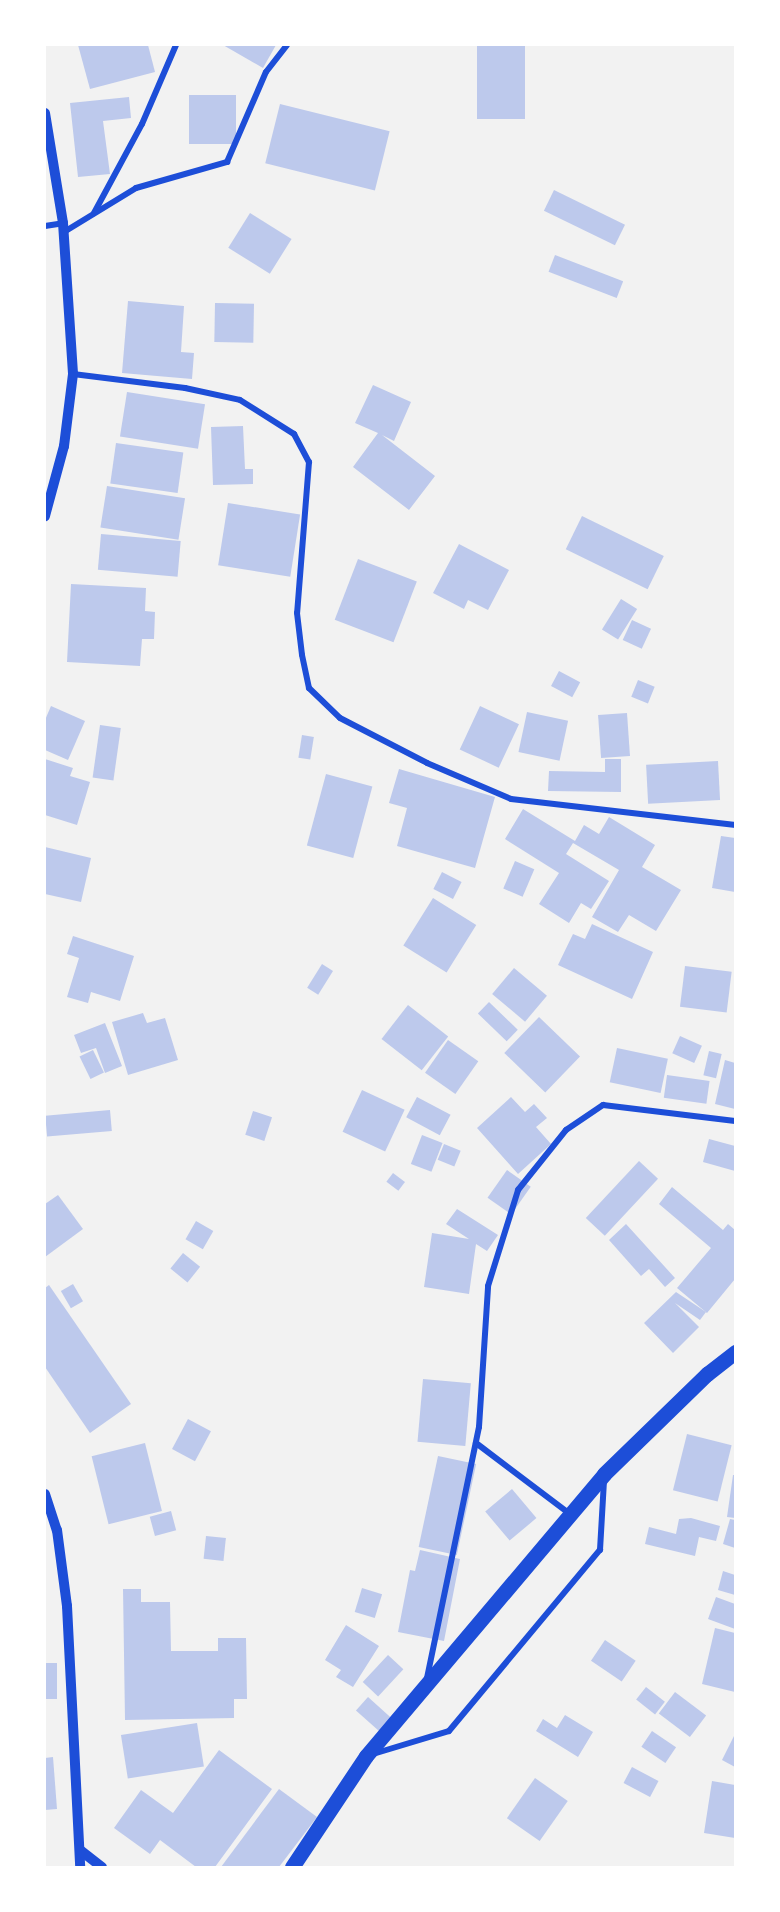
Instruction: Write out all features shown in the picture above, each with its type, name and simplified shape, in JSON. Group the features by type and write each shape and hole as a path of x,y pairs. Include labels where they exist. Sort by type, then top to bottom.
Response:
{"main road":[{"path":"292,1867 366,1756 604,1474 707,1374 735,1351"}],"street":[{"path":"94,213 142,124 176,45"},
{"path":"45,226 63,228 136,188 227,162 266,72 287,45"},
{"path":"45,113 63,228 73,374 64,446 45,516"},
{"path":"73,374 185,388 240,400 294,434 309,462 297,614 302,655 309,688 340,718 428,763 511,799 735,825"},
{"path":"424,1690 476,1443 488,1286 518,1190 566,1131 603,1105 735,1121"},
{"path":"476,1443 571,1515"},
{"path":"366,1756 449,1731 457,1722 600,1550 604,1474"},
{"path":"45,1494 57,1530 67,1606 80,1867"},
{"path":"80,1850 102,1867"}],"building":[{"path":"78,45 148,45 155,72 90,89"},
{"path":"223,45 276,45 263,68"},
{"path":"477,45 525,45 525,119 477,119"},
{"path":"189,95 236,95 236,144 189,144"},
{"path":"129,97 131,118 103,121 110,174 78,177 70,103"},
{"path":"280,104 390,131 375,191 265,163"},
{"path":"554,190 625,225 615,245 544,211"},
{"path":"250,213 292,239 270,274 228,248"},
{"path":"555,255 623,281 617,298 549,272"},
{"path":"128,301 184,306 181,352 194,353 192,379 122,373"},
{"path":"215,303 254,304 253,343 214,342"},
{"path":"373,385 411,402 394,441 382,435 435,476 409,510 353,467 378,433 355,423"},
{"path":"127,392 205,404 198,449 120,436"},
{"path":"243,426 245,469 253,469 253,484 213,485 211,427"},
{"path":"116,443 183,452 178,493 110,484"},
{"path":"107,486 185,498 178,540 100,527"},
{"path":"228,503 300,514 290,577 218,565"},
{"path":"582,516 664,556 648,589 566,549"},
{"path":"101,534 181,541 178,577 98,570"},
{"path":"459,544 509,570 488,610 468,600 464,609 433,593"},
{"path":"358,559 417,582 394,642 335,620"},
{"path":"71,584 146,588 145,611 155,612 154,639 142,639 140,666 67,662"},
{"path":"621,599 637,609 618,640 602,630"},
{"path":"632,620 651,629 642,649 623,640"},
{"path":"559,671 580,682 572,697 551,686"},
{"path":"638,680 655,687 648,703 631,697"},
{"path":"51,706 85,721 68,760 45,750 45,720"},
{"path":"480,706 519,724 499,768 460,750"},
{"path":"527,712 568,721 560,761 518,752"},
{"path":"627,713 630,756 601,758 598,715"},
{"path":"100,725 121,728 113,780 93,777"},
{"path":"302,735 314,737 310,760 298,758"},
{"path":"45,759 73,768 70,776 90,782 77,825 45,815"},
{"path":"605,759 621,759 621,792 548,791 549,771 605,772"},
{"path":"718,761 720,800 648,804 646,765"},
{"path":"399,769 495,797 475,868 397,846 407,808 389,803"},
{"path":"326,774 372,786 353,858 307,845"},
{"path":"523,809 575,841 584,825 599,834 609,817 655,845 642,867 681,890 656,931 629,915 618,932 592,917 619,870 573,843 566,854 609,881 591,909 581,903 569,923 539,904 559,873 505,839"},
{"path":"721,836 735,838 735,892 712,888"},
{"path":"45,847 91,858 81,902 45,894"},
{"path":"515,861 534,869 523,897 503,889"},
{"path":"442,872 462,882 453,899 433,889"},
{"path":"433,898 476,925 447,973 403,945"},
{"path":"592,924 653,952 632,999 558,965 573,934 585,939"},
{"path":"73,936 134,956 120,1001 91,992 88,1003 67,997 79,958 67,954"},
{"path":"322,964 333,971 318,995 307,988"},
{"path":"685,966 732,972 727,1012 680,1007"},
{"path":"514,968 547,996 525,1022 492,994"},
{"path":"489,1002 518,1030 507,1041 478,1014"},
{"path":"408,1005 448,1036 422,1070 382,1039"},
{"path":"143,1013 147,1023 165,1018 178,1060 128,1075 112,1022"},
{"path":"539,1017 580,1057 545,1093 504,1053"},
{"path":"105,1023 122,1066 105,1073 96,1048 81,1053 74,1035"},
{"path":"680,1036 702,1046 694,1063 672,1053"},
{"path":"448,1040 478,1061 455,1094 425,1073"},
{"path":"617,1048 668,1059 661,1093 610,1082"},
{"path":"93,1050 104,1072 90,1079 80,1057"},
{"path":"709,1051 722,1054 716,1078 703,1075"},
{"path":"725,1060 735,1063 735,1109 715,1104"},
{"path":"667,1075 710,1081 706,1104 664,1098"},
{"path":"362,1090 405,1110 385,1152 343,1132"},
{"path":"417,1097 451,1115 440,1135 406,1117"},
{"path":"511,1097 525,1112 534,1104 547,1118 536,1127 551,1144 518,1174 477,1128"},
{"path":"110,1110 112,1131 47,1137 45,1116"},
{"path":"253,1111 272,1117 264,1141 245,1135"},
{"path":"422,1135 443,1143 431,1172 411,1164"},
{"path":"709,1139 735,1146 735,1171 703,1162"},
{"path":"444,1144 461,1151 454,1167 438,1160"},
{"path":"639,1161 658,1179 605,1236 586,1218"},
{"path":"507,1170 531,1187 511,1214 487,1198"},
{"path":"393,1173 405,1182 398,1191 386,1182"},
{"path":"672,1187 723,1230 728,1224 735,1230 735,1279 707,1313 677,1288 711,1248 659,1204"},
{"path":"58,1195 83,1229 45,1257 45,1204"},
{"path":"457,1209 498,1235 487,1251 476,1244 469,1294 424,1287 432,1233 469,1239 446,1224"},
{"path":"196,1221 213,1231 203,1249 186,1239"},
{"path":"626,1224 675,1278 665,1287 649,1269 641,1276 609,1240"},
{"path":"183,1253 200,1267 188,1282 170,1269"},
{"path":"73,1284 83,1301 71,1308 61,1291"},
{"path":"49,1285 131,1404 90,1433 45,1367 45,1288"},
{"path":"676,1292 706,1312 700,1320 675,1303 699,1327 673,1353 644,1323"},
{"path":"423,1379 471,1383 465,1446 418,1442"},
{"path":"188,1419 211,1431 195,1461 172,1449"},
{"path":"687,1434 732,1445 718,1501 673,1490"},
{"path":"145,1443 162,1511 109,1524 92,1456"},
{"path":"438,1456 476,1464 457,1555 419,1547"},
{"path":"733,1475 735,1475 735,1518 727,1517"},
{"path":"512,1489 536,1518 510,1541 485,1511"},
{"path":"171,1511 176,1530 155,1536 150,1517"},
{"path":"691,1518 720,1526 716,1541 699,1537 695,1556 645,1544 649,1527 676,1534 679,1519"},
{"path":"730,1519 735,1520 735,1548 723,1544"},
{"path":"206,1536 226,1538 223,1561 204,1559"},
{"path":"420,1550 460,1559 444,1641 398,1632 410,1570 415,1571"},
{"path":"723,1571 735,1575 735,1595 718,1590"},
{"path":"362,1588 382,1594 375,1618 355,1612"},
{"path":"123,1589 141,1589 141,1602 170,1602 171,1651 218,1651 218,1638 246,1638 247,1699 234,1699 234,1718 125,1720"},
{"path":"716,1597 735,1604 735,1629 708,1619"},
{"path":"346,1625 379,1646 353,1687 336,1677 341,1670 325,1660"},
{"path":"715,1628 735,1633 735,1692 702,1684"},
{"path":"605,1640 636,1661 622,1681 591,1661"},
{"path":"388,1655 403,1669 378,1696 363,1682"},
{"path":"45,1663 57,1663 57,1699 45,1699"},
{"path":"646,1687 665,1702 655,1714 636,1700"},
{"path":"675,1692 706,1715 690,1737 659,1714"},
{"path":"368,1697 391,1718 379,1731 356,1710"},
{"path":"565,1715 593,1732 578,1757 536,1731 543,1719 557,1728"},
{"path":"197,1723 204,1766 128,1779 121,1735"},
{"path":"652,1731 676,1747 665,1763 641,1747"},
{"path":"735,1734 735,1767 722,1760"},
{"path":"219,1750 272,1789 215,1867 196,1867 160,1840 150,1854 114,1828 141,1790 173,1813"},
{"path":"53,1757 57,1809 45,1810 45,1758"},
{"path":"632,1767 658,1781 650,1797 624,1783"},
{"path":"535,1778 568,1801 540,1841 507,1818"},
{"path":"712,1781 735,1785 735,1838 704,1833"},
{"path":"279,1789 317,1817 279,1867 221,1867"}]}
